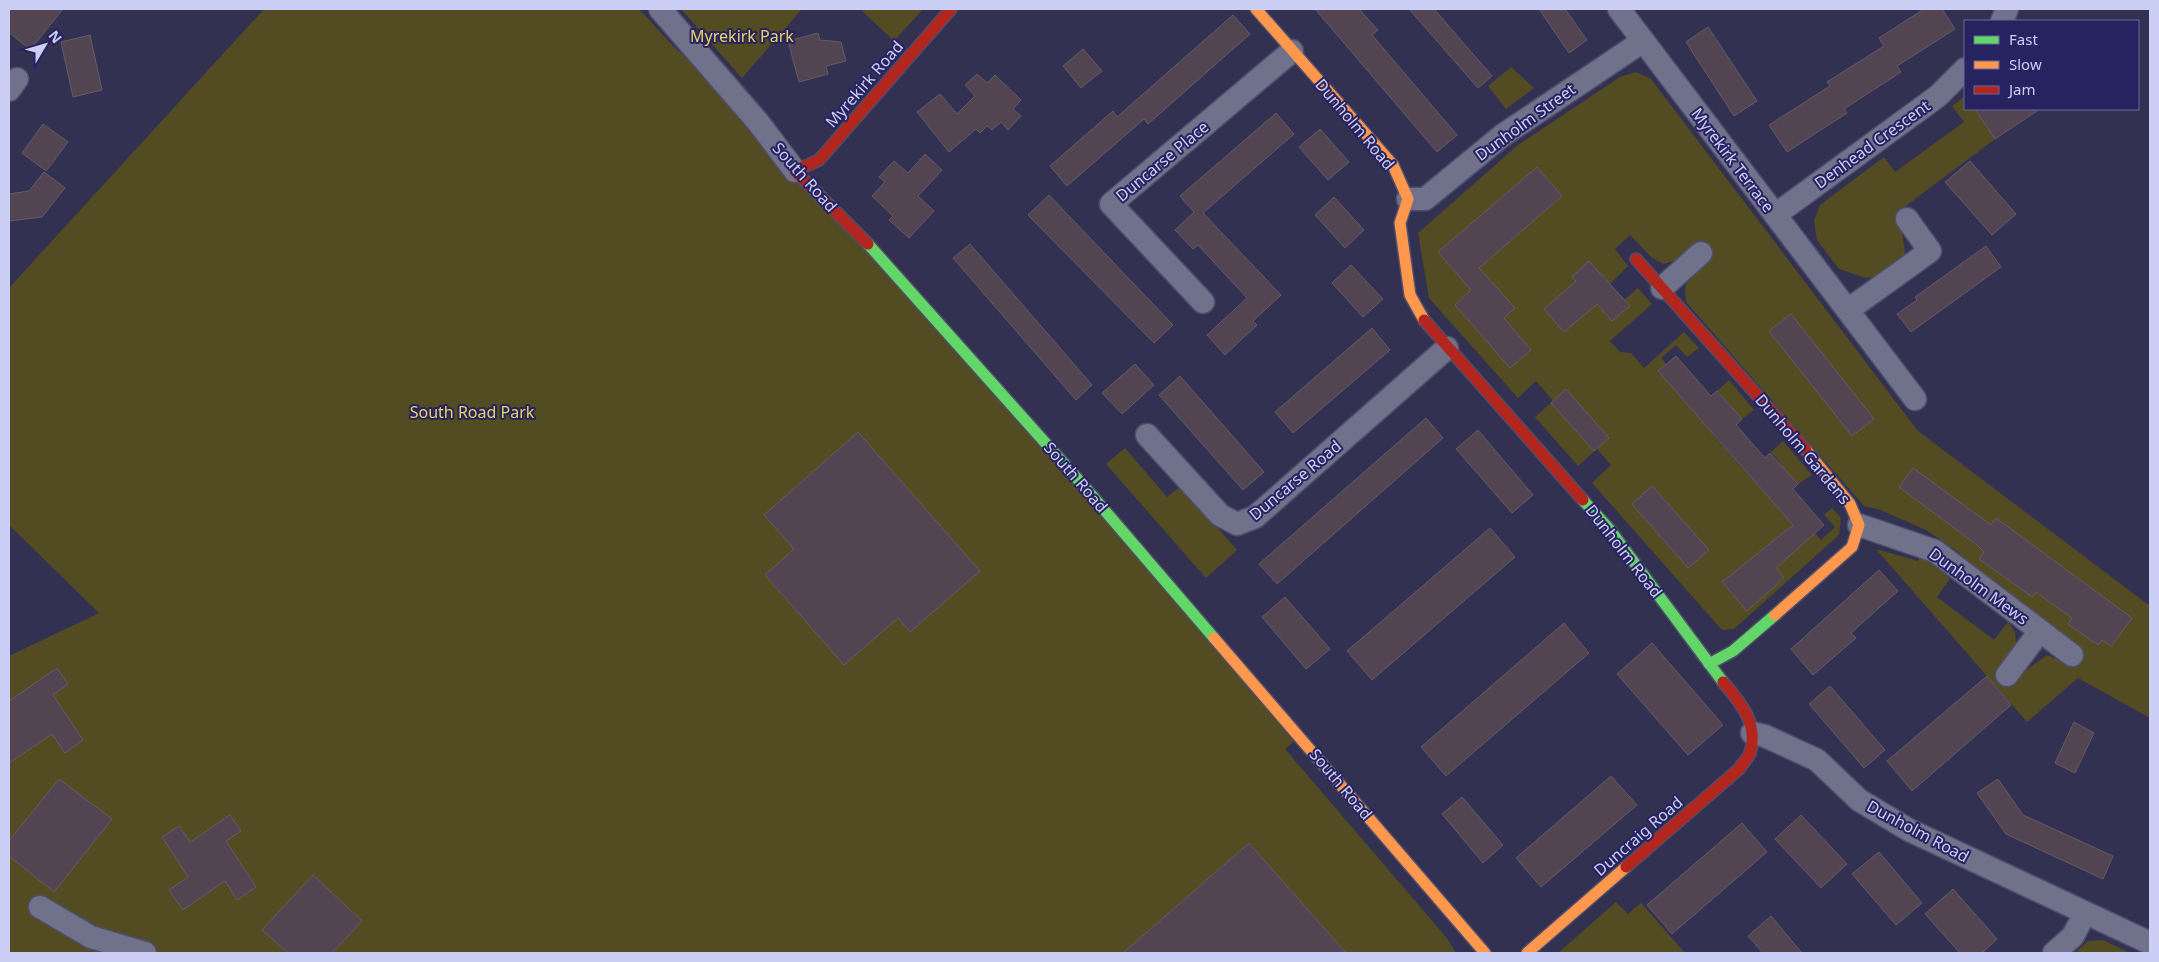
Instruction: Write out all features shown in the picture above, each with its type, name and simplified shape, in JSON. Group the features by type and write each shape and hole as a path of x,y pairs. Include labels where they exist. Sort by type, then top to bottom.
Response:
{"street":[{"name":"South Road","path":"660,9 758,122 795,171 886,262 1171,584 1485,953"},
{"name":"Myrekirk Road","path":"795,171 819,160 951,9"},
{"name":"Dunholm Road","path":"1256,9 1393,165 1408,199 1400,223 1410,295 1421,317 1610,530 1708,664 1746,710 1752,733 1765,736 1817,760 1859,800 1908,830 2150,943"},
{"name":"Myrekirk Terrace","path":"1619,9 1915,399"},
{"name":"Dunholm Street","path":"1408,199 1425,199 1503,135 1643,41"},
{"name":"Duncarse Place","path":"1203,302 1111,204 1292,51"},
{"name":"Denhead Crescent","path":"1775,214 1938,96 1964,70"},
{"path":"1848,310 1930,251 1907,219"},
{"path":"1662,288 1701,253"},
{"name":"Dunholm Gardens","path":"1636,259 1831,478 1850,504 1860,525"},
{"name":"Duncarse Road","path":"1147,435 1220,516 1237,524 1256,517 1447,348"},
{"path":"1708,664 1733,650 1852,546 1860,525"},
{"name":"Dunholm Mews","path":"1860,525 1935,551 2072,655"},
{"name":"Dunholm Mews","path":"2007,675 2040,630"},
{"name":"Duncraig Road","path":"1527,953 1739,769 1750,753 1752,733"},
{"path":"40,907 86,945 145,953"},
{"path":"2054,953 2073,936 2085,913"}],"green space":[{"name":"South Road Park","path":"264,9 639,9 673,46 758,122 1300,736 1285,749 1446,937 1456,953 1346,953 1249,843 1123,953 9,953 9,656 99,613 9,525 9,288"},
{"name":"Myrekirk Park","path":"681,9 802,9 742,78"},
{"path":"860,9 923,9 894,41"},
{"path":"1511,67 1534,88 1506,109 1488,86"},
{"path":"1636,72 1651,79 1918,431 2150,606 2150,718 2078,678 2027,722 1876,549 1918,561 1920,556 1935,564 1950,579 1937,597 1994,640 2008,622 2015,632 2016,644 1999,670 2016,683 2024,672 2047,655 2066,663 1961,560 1960,553 1926,530 1878,509 1864,506 1687,303 1685,288 1687,282 1711,258 1696,243 1674,261 1663,264 1651,257 1630,235 1615,249 1628,266 1610,284 1624,300 1638,288 1652,304 1610,341 1620,352 1631,353 1644,368 1684,332 1699,348 1687,357 1676,345 1661,358 1666,364 1658,371 1699,417 1706,411 1727,402 1717,391 1729,380 1754,410 1742,419 1731,407 1721,427 1713,435 1752,479 1761,472 1766,479 1782,465 1771,452 1783,441 1812,475 1798,484 1787,472 1779,493 1771,500 1806,540 1815,533 1821,540 1835,527 1824,515 1832,508 1841,518 1839,535 1734,629 1722,630 1592,483 1611,465 1597,449 1578,466 1535,417 1553,401 1536,381 1518,398 1429,298 1418,233 1518,145 1620,77"},
{"path":"1964,97 1964,110 1976,110 1995,139 1899,211 1906,259 1884,276 1866,278 1839,269 1817,240 1814,221 1820,205 1884,157 1895,172 1964,122 1952,106"},
{"path":"1125,448 1167,497 1181,486 1237,550 1206,578 1106,464"},
{"path":"1616,902 1628,914 1641,903 1685,953 1558,953"},
{"path":"2103,940 2130,953 2075,953 2088,941"}],"building":[{"path":"9,9 63,9 30,50 9,32"},
{"path":"1315,9 1359,9 1378,30 1372,35 1457,135 1437,152"},
{"path":"1409,9 1434,9 1492,76 1478,88"},
{"path":"1539,9 1565,9 1587,40 1569,53"},
{"path":"1924,9 1942,9 1955,29 1897,66 1901,72 1844,109 1847,113 1787,152 1769,125 1830,86 1827,82 1884,46 1879,38"},
{"path":"1233,15 1250,34 1148,124 1144,119 1067,186 1050,166 1113,111 1117,117"},
{"path":"1708,27 1757,101 1734,116 1686,42"},
{"path":"818,33 820,40 841,42 846,61 826,66 828,74 799,82 788,41"},
{"path":"90,35 102,90 73,97 61,42"},
{"path":"1083,49 1102,71 1081,88 1063,66"},
{"path":"977,74 987,83 995,75 1021,100 1013,109 1021,116 1008,130 1001,122 992,130 987,126 980,133 976,129 949,152 917,112 940,94 957,114 975,96 965,85"},
{"path":"1976,110 2038,110 1995,139"},
{"path":"1276,113 1294,134 1203,213 1281,295 1253,321 1257,325 1225,355 1207,335 1247,298 1198,245 1193,249 1175,230 1194,212 1180,196"},
{"path":"43,124 68,142 46,171 22,153"},
{"path":"1320,129 1349,162 1328,180 1299,147"},
{"path":"925,154 942,170 918,196 934,211 909,238 889,220 893,216 872,196 885,182 879,177 894,161 908,173"},
{"path":"1970,161 2016,214 1992,235 1945,182"},
{"path":"1537,167 1562,196 1479,268 1515,308 1504,318 1531,350 1510,368 1455,305 1471,290 1438,252"},
{"path":"44,172 65,188 42,217 9,221 9,194 29,191"},
{"path":"1049,195 1173,325 1154,343 1028,215"},
{"path":"1334,197 1364,230 1345,248 1315,215"},
{"path":"970,244 1092,385 1076,400 953,258"},
{"path":"1986,246 2001,267 1911,332 1897,314 1917,300 1915,297"},
{"path":"1589,261 1630,306 1612,321 1597,304 1564,332 1544,309 1576,281 1572,277"},
{"path":"1351,265 1383,299 1363,317 1332,283"},
{"path":"1791,314 1874,419 1852,436 1769,331"},
{"path":"1372,328 1390,350 1293,433 1275,412"},
{"path":"1676,356 1711,396 1717,391 1742,419 1736,425 1765,458 1770,453 1798,484 1793,489 1824,525 1776,568 1784,578 1747,611 1722,582 1793,525 1658,371"},
{"path":"1135,364 1154,385 1122,414 1102,393"},
{"path":"1180,376 1264,472 1243,490 1159,395"},
{"path":"1566,389 1609,438 1594,451 1551,403"},
{"path":"1426,418 1443,438 1277,584 1259,564"},
{"path":"1478,430 1533,495 1512,513 1456,449"},
{"path":"858,432 980,571 910,632 898,618 844,665 765,575 794,549 764,515"},
{"path":"1913,468 1991,525 1996,518 2132,618 2111,646 2102,640 2098,645 2068,624 2072,618 2036,592 2032,597 1979,559 1984,552 1977,545 1899,487"},
{"path":"1652,486 1709,550 1688,568 1632,504"},
{"path":"1490,528 1515,557 1372,680 1347,651"},
{"path":"1879,570 1898,591 1851,633 1856,638 1813,675 1791,649"},
{"path":"1285,597 1330,649 1306,669 1262,617"},
{"path":"1564,623 1589,653 1446,776 1421,747"},
{"path":"1652,643 1723,725 1688,755 1617,674"},
{"path":"57,668 68,684 53,695 83,740 65,753 52,734 9,763 9,701"},
{"path":"1987,676 2011,705 1912,791 1887,761"},
{"path":"1830,686 1885,750 1864,768 1809,704"},
{"path":"2074,722 2094,733 2075,773 2055,763"},
{"path":"1611,776 1637,805 1541,887 1516,858"},
{"path":"59,779 112,819 54,892 9,856 9,841"},
{"path":"1998,779 2023,815 2113,856 2103,879 2006,834 1977,793"},
{"path":"1462,797 1503,845 1483,863 1442,814"},
{"path":"230,815 241,831 226,841 256,887 237,900 225,881 183,910 169,890 188,877 162,837 179,826 190,842"},
{"path":"1801,815 1847,864 1821,888 1775,839"},
{"path":"1742,823 1767,852 1672,934 1647,905"},
{"path":"1249,843 1346,953 1123,953"},
{"path":"1879,852 1922,903 1896,925 1852,874"},
{"path":"313,875 362,921 332,953 288,953 262,930"},
{"path":"1953,889 1997,939 1982,953 1960,953 1925,914"},
{"path":"1771,916 1802,953 1763,953 1748,936"}],"traffic: fast":[{"path":"868,244 1082,484 1214,638"},
{"path":"1583,500 1610,530 1723,682"},
{"path":"1709,664 1733,651 1775,615"}],"traffic: slow":[{"path":"1256,9 1393,165 1408,199 1400,223 1410,295 1424,320"},
{"path":"1775,615 1852,547 1859,525 1850,504 1806,450"},
{"path":"1214,638 1485,953"},
{"path":"1527,953 1626,867"}],"traffic: jam":[{"path":"868,244 795,171 819,160 951,9"},
{"path":"1636,259 1806,450"},
{"path":"1424,320 1583,500"},
{"path":"1626,867 1739,769 1749,755 1752,742 1750,723 1736,697 1723,682"}]}
